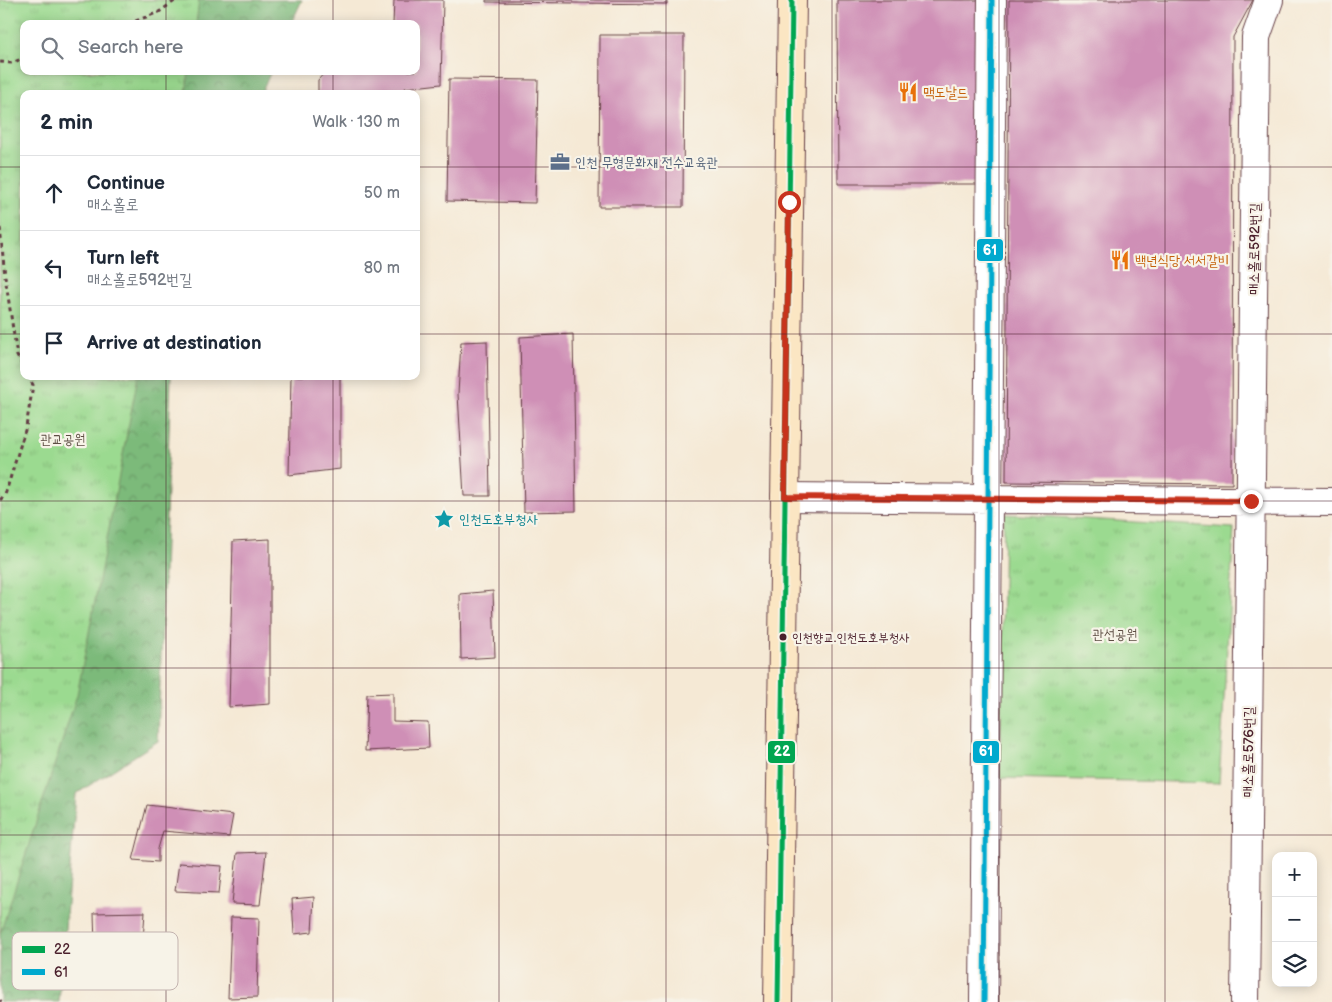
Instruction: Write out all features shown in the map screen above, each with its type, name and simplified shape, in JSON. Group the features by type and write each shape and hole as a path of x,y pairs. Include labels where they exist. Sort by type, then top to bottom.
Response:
{"main road":[{"path":"778,1002 792,0"}],"street":[{"path":"984,1002 992,0"},
{"name":"매소홀로592번길","path":"1251,501 1256,37 1269,0"},
{"path":"785,497 1332,502"},
{"name":"매소홀로576번길","path":"1245,1002 1251,501"}],"path":[{"path":"138,20 159,12 176,0"},
{"path":"0,62 12,63 20,60"},
{"path":"0,228 17,356 20,361"},
{"path":"0,500 5,495 26,427 33,385 30,380"}],"green space":[{"name":"관교공원","path":"0,0 302,0 293,20 20,20 20,75 269,75 263,90 20,90 20,380 171,380 158,741 76,794 65,932 12,932 12,990 60,990 59,1002 0,1002"},
{"name":"관교공원","path":"0,0 199,0 196,20 20,20 20,75 188,75 187,90 20,90 20,380 137,380 77,695 0,934"},
{"name":"관선공원","path":"1004,514 1234,528 1219,783 1000,778"}],"building":[{"path":"394,0 443,0 441,84 405,88 405,90 318,90 318,80 322,75 420,75 420,20 393,20"},
{"path":"486,0 667,0 667,4 486,2"},
{"name":"맥도날드","path":"837,0 981,0 978,184 838,184"},
{"name":"백년식당 서서갈비","path":"1009,0 1253,0 1233,37 1232,484 1006,482"},
{"path":"600,35 684,35 683,207 599,207"},
{"path":"449,79 538,80 535,203 447,201"},
{"path":"573,334 576,511 524,512 520,337"},
{"path":"487,341 490,496 464,496 458,394 461,342"},
{"path":"291,380 340,380 340,469 289,475"},
{"path":"270,539 270,704 229,707 233,541"},
{"path":"493,591 495,657 461,659 460,594"},
{"path":"393,693 393,721 428,722 429,748 365,751 367,694"},
{"path":"147,805 233,815 229,837 163,831 158,849 158,862 133,860"},
{"path":"266,852 260,905 232,904 237,853"},
{"path":"179,863 222,866 219,893 175,891"},
{"path":"314,897 312,932 294,934 292,899"},
{"path":"145,912 144,932 95,932 94,913"},
{"path":"231,917 259,918 257,997 228,998"}],"transit line":[{"name":"22","path":"778,1002 792,0"},
{"name":"61","path":"984,1002 992,0"}],"place":[{"name":"맥도날드","path":"908,92"},
{"name":"인천 무형문화재 전수교육관","path":"560,162"},
{"name":"백년식당 서서갈비","path":"1120,260"},
{"name":"인천도호부청사","path":"444,519"},
{"name":"인천향교.인천도호부청사","path":"783,637"}],"route":[{"path":"789,202 785,497 1251,501"}]}
